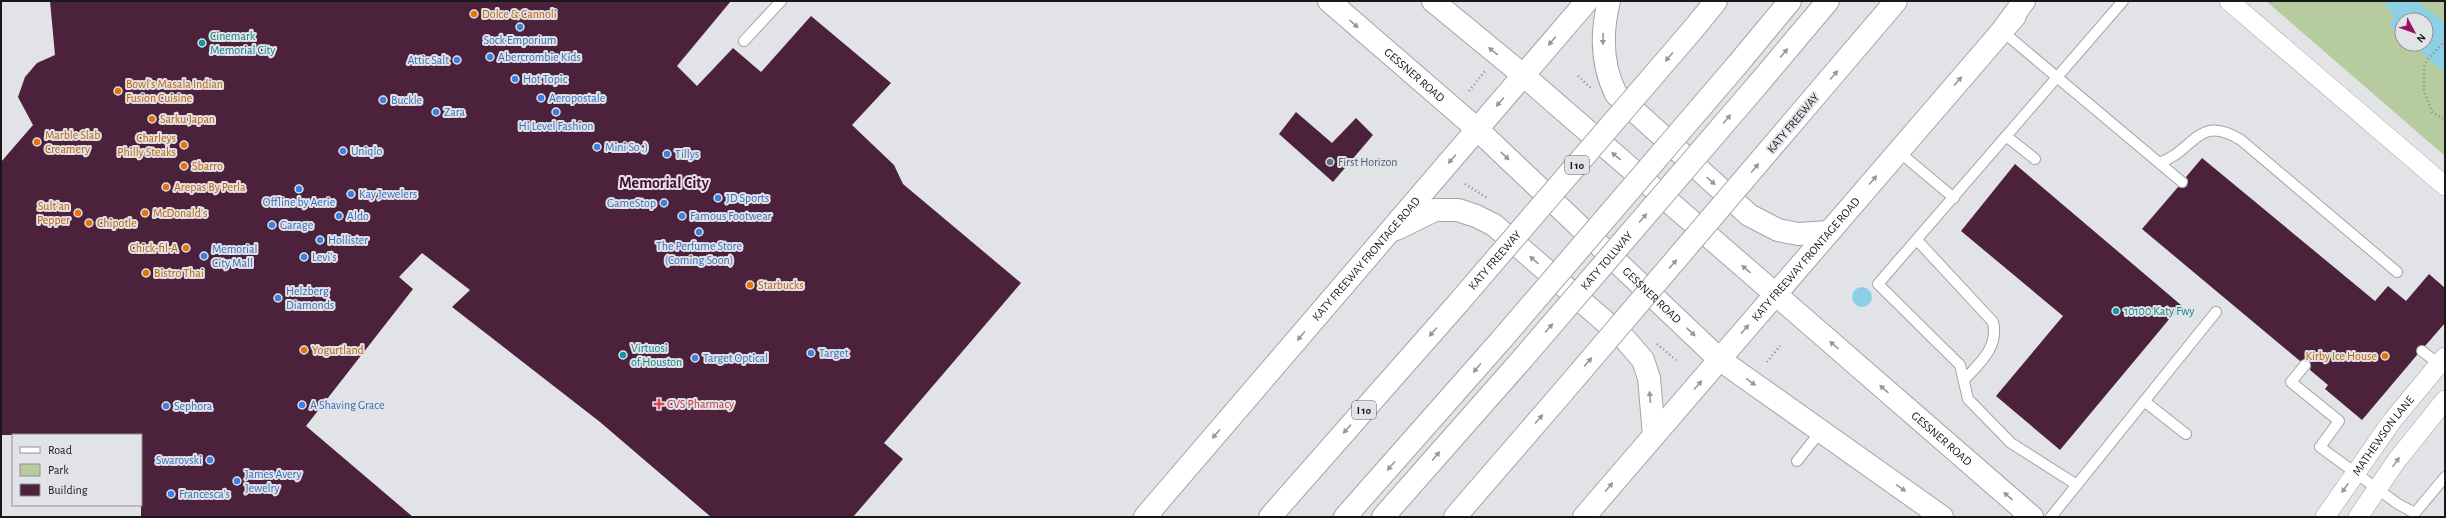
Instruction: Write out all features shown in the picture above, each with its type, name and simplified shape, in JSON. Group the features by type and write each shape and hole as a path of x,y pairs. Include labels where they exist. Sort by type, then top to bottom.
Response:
{"main road":[{"name":"GESSNER ROAD","path":"1329,1 1477,129 1719,359 1942,517"},
{"name":"GESSNER ROAD","path":"1432,1 1523,75 2032,517"},
{"name":"KATY FREEWAY FRONTAGE ROAD","path":"1148,515 1587,1"},
{"path":"1609,1 1603,40 1607,76 1616,94 1750,215 1778,230 1798,234 1829,232"},
{"name":"KATY FREEWAY","path":"1270,517 1459,302 1716,1"},
{"path":"1345,517 1502,339 1790,1"},
{"name":"KATY TOLLWAY","path":"1383,517 1524,357 1828,1"},
{"name":"KATY FREEWAY","path":"1455,517 1896,1"},
{"name":"KATY FREEWAY FRONTAGE ROAD","path":"1584,517 2002,31 2026,1"},
{"path":"1390,232 1435,210 1458,210 1494,225 1625,339 1643,360 1649,378 1654,435"},
{"path":"1473,517 1515,447"}],"street":[{"path":"2229,1 2356,107 2445,186"},
{"name":"MATHEWSON LANE","path":"2325,517 2392,421 2442,361"},
{"path":"2358,517 2397,460 2445,400"}],"lane":[{"path":"744,41 781,1"},
{"path":"2077,485 2011,443 1968,399 1960,365 1878,284 2123,1"},
{"path":"2002,31 2182,182"},
{"path":"2159,163 2170,159 2181,152 2201,132 2213,129 2228,132 2241,140 2397,272"},
{"path":"2006,136 2035,159"},
{"path":"1898,151 1954,198"},
{"path":"1917,240 1993,322 1996,333 1992,346 1964,380"},
{"path":"2051,517 2216,312"},
{"path":"2422,351 2442,361"},
{"path":"2305,365 2291,382 2339,421 2320,446 2416,516 2445,477"},
{"path":"2144,401 2186,434"},
{"path":"1797,461 1821,431"}],"path":[{"path":"2445,41 2427,60 2424,68 2424,91 2432,112 2445,120"},
{"path":"1469,91 1485,71"},
{"path":"1768,362 1780,346"}],"green space":[{"path":"2266,1 2445,1 2445,156"}],"water":[{"path":"2384,1 2417,1 2431,12 2394,12 2394,17"},
{"path":"2434,14 2445,23 2445,73 2421,52 2434,52"},
{"path":"2394,17 2394,29 2389,26"},
{"path":"1858,287 1866,287 1872,293 1872,301 1866,307 1858,307 1852,301 1852,293"}],"building":[{"name":"Memorial City Mall","path":"50,1 731,1 677,66 697,86 733,48 761,72 811,16 891,83 852,125 894,165 903,184 1021,283 884,443 903,459 853,517 711,517 600,422 452,307 470,290 422,253 399,277 413,289 306,426 413,517 141,517 142,434 1,435 1,162 33,125 18,97 25,77 37,63 55,55"},
{"name":"First Horizon","path":"1296,112 1332,143 1356,118 1373,135 1333,182 1279,134"},
{"path":"2202,158 2375,301 2388,286 2406,301 2429,274 2445,288 2445,323 2425,346 2417,347 2417,355 2362,420 2325,389 2328,385 2310,370 2311,366 2309,360 2306,359 2300,361 2142,229 2178,187 2184,188 2187,186 2188,180 2186,177"},
{"name":"10100 Katy Fwy","path":"2015,164 2181,305 2060,450 1996,396 2063,316 1961,231"}],"place":[{"name":"Dolce & Cannoli","path":"474,14"},
{"name":"Sock Emporium","path":"520,27"},
{"name":"Cinemark Memorial City","path":"202,43"},
{"name":"Abercrombie Kids","path":"490,57"},
{"name":"Attic Salt","path":"457,60"},
{"name":"Hot Topic","path":"515,79"},
{"name":"Bowl's Masala Indian Fusion Cuisine","path":"118,91"},
{"name":"Aeropostale","path":"541,98"},
{"name":"Buckle","path":"383,100"},
{"name":"Zara","path":"436,112"},
{"name":"Hi Level Fashion","path":"556,112"},
{"name":"Sarku Japan","path":"152,119"},
{"name":"Marble Slab Creamery","path":"37,142"},
{"name":"Charleys Philly Steaks","path":"184,145"},
{"name":"Mini So ;)","path":"597,147"},
{"name":"Uniqlo","path":"343,151"},
{"name":"Tillys","path":"667,154"},
{"name":"First Horizon","path":"1330,162"},
{"name":"Sbarro","path":"184,166"},
{"name":"Arepas By Perla","path":"166,187"},
{"name":"Offline by Aerie","path":"299,189"},
{"name":"Kay Jewelers","path":"351,194"},
{"name":"JD Sports","path":"718,198"},
{"name":"GameStop","path":"664,203"},
{"name":"Sult'an Pepper","path":"78,213"},
{"name":"McDonald's","path":"145,213"},
{"name":"Aldo","path":"339,216"},
{"name":"Famous Footwear","path":"682,216"},
{"name":"Chipotle","path":"89,223"},
{"name":"Garage","path":"272,225"},
{"name":"The Perfume Store (Coming Soon)","path":"699,232"},
{"name":"Hollister","path":"320,240"},
{"name":"Chick-fil-A","path":"186,248"},
{"name":"Memorial City Mall","path":"204,256"},
{"name":"Levi's","path":"304,257"},
{"name":"Bistro Thai","path":"146,273"},
{"name":"Starbucks","path":"750,285"},
{"name":"Helzberg Diamonds","path":"278,298"},
{"name":"10100 Katy Fwy","path":"2116,311"},
{"name":"Yogurtland","path":"304,350"},
{"name":"Target","path":"811,353"},
{"name":"Virtuosi of Houston","path":"623,355"},
{"name":"Kirby Ice House","path":"2385,356"},
{"name":"Target Optical","path":"695,358"},
{"name":"CVS Pharmacy","path":"659,404"},
{"name":"A Shaving Grace","path":"302,405"},
{"name":"Sephora","path":"166,406"},
{"name":"Swarovski","path":"210,460"},
{"name":"James Avery Jewelry","path":"237,481"},
{"name":"Francesca's","path":"171,494"}],"district":[{"name":"Memorial City","path":"664,183"}]}
